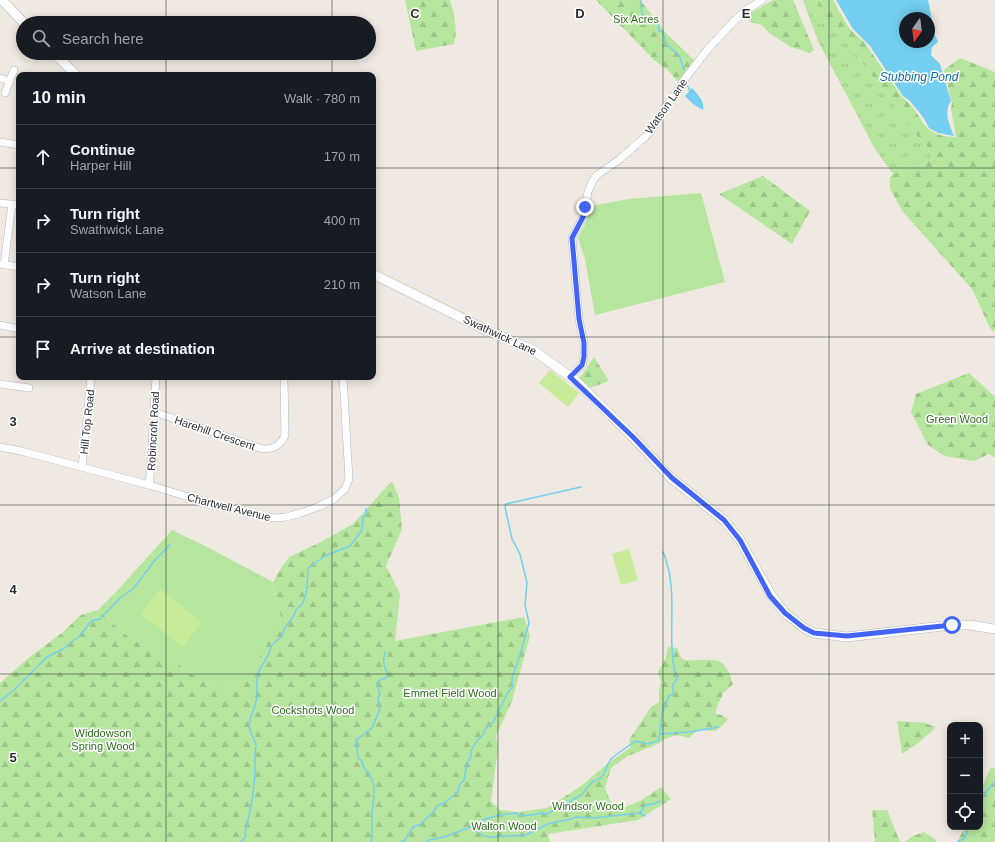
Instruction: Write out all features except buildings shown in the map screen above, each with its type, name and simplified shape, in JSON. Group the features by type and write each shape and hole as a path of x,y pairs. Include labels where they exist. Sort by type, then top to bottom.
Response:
{"street":[{"path":"2,0 17,16"},
{"name":"Watson Lane","path":"570,377 582,365 584,357 584,343 579,319 572,238 583,217 588,192 592,182 596,176 620,160 645,137 652,129 684,80 708,49 748,8 762,0"},
{"path":"61,60 73,72"},
{"path":"5,93 14,70"},
{"path":"0,78 10,81"},
{"path":"0,142 16,145"},
{"path":"0,203 16,205 2,264 16,266"},
{"name":"Swathwick Lane","path":"376,275 484,329 533,350 570,377 632,436 672,478 724,520 740,540 770,596 785,613 804,628 814,633 847,636 952,625 970,625 995,629"},
{"path":"0,325 16,328"},
{"name":"Hill Top Road","path":"82,467 91,380"},
{"name":"Robincroft Road","path":"149,485 156,380"},
{"name":"Harehill Crescent","path":"154,412 262,449 271,449 282,442 285,435 284,380"},
{"name":"Chartwell Avenue","path":"0,447 21,450 149,485 209,504 263,517 286,517 320,506 334,499 345,489 349,479 343,380"},
{"path":"0,384 29,388"}],"green space":[{"path":"405,0 450,0 456,28 454,44 416,51"},
{"name":"Six Acres","path":"596,0 640,0 666,33 694,60 678,82 668,70 655,61"},
{"path":"773,0 793,0 814,50 810,53 791,47 769,33 762,25 750,22 747,15"},
{"path":"803,0 817,0 827,24 845,36 867,69 914,132 929,149 933,160 920,163 893,174 875,149 818,41"},
{"path":"817,0 833,0 849,28 865,43 902,97 910,104 924,124 935,133 944,136 956,137 951,109 952,103 944,70 960,58 995,72 995,333 990,328 972,289 903,212 890,189 890,177 893,174 920,163 933,160 929,149 914,132 867,69 845,36 827,24"},
{"path":"763,176 810,211 792,244 719,194"},
{"path":"701,193 725,282 595,315 585,259 578,237 584,227 591,206 629,199"},
{"path":"594,357 609,381 589,388 580,378"},
{"path":"550,370 579,393 568,407 539,383"},
{"name":"Green Wood","path":"969,373 995,397 995,458 989,454 974,461 945,456 928,445 911,412 916,394"},
{"path":"392,481 399,498 402,529 386,566 400,594 395,641 524,617 530,636 512,701 496,736 498,749 491,801 500,810 518,812 547,808 581,786 607,764 631,747 629,740 651,707 659,702 661,681 658,672 666,657 668,647 677,648 681,658 685,660 711,660 721,662 724,665 733,684 723,693 716,708 716,714 728,719 715,731 698,730 689,738 676,735 628,756 611,768 605,788 610,801 618,810 640,801 661,787 671,799 638,820 548,834 550,842 0,842 0,683 26,660 63,632 81,615 98,610 130,638 174,661 193,675 281,617 272,585 289,557 321,542 353,524"},
{"path":"172,530 273,582 272,586 281,617 239,693 193,675 174,661 130,638 98,610"},
{"path":"629,549 638,580 621,585 612,554"},
{"path":"160,589 202,622 183,647 141,614"},
{"path":"897,721 925,723 936,727 917,744 902,754"},
{"path":"991,767 995,768 995,842 957,842 963,830 983,830 983,784"},
{"path":"872,810 887,810 900,842 875,842"},
{"path":"924,832 936,840 936,842 905,842 913,836"}],"water":[{"name":"Stubbing Pond","path":"836,0 928,0 930,12 899,12 899,48 932,48 931,55 940,64 951,101 947,114 954,136 938,133 929,128 923,117 909,100 903,96 870,46 853,29"},
{"name":"Stubbing Pond","path":"935,35 938,42 935,44"},
{"path":"692,88 702,101 703,110 693,104 685,96"}],"waterway":[{"path":"640,0 642,15 659,25 659,31 663,32 666,44 679,55 684,70"},
{"path":"686,83 690,91"},
{"path":"401,842 404,841 413,827 421,824 437,806 444,803 458,792 459,786 464,780 471,751 476,742 483,735 485,729 493,722 508,692 512,688 512,678 529,623 525,605 527,583 520,554 512,539 505,507 506,504 581,487"},
{"path":"241,842 246,836 245,832 252,803 254,784 256,745 249,725 257,699 258,674 269,654 271,646 281,637 296,610 303,603 307,589 308,568 325,556 350,546 362,530 363,518 367,513 366,509"},
{"path":"0,701 13,691 47,657 63,649 81,635 91,621 100,619 121,597 133,589 155,560 170,544"},
{"path":"426,842 444,837 471,827 485,819 499,815 516,813 520,816 540,813 547,814 583,794 593,781 597,780 603,775 609,761 635,741 647,744 658,741 662,713 669,696 673,694 673,684 677,680 672,652 671,581 663,552"},
{"path":"371,842 374,786 372,779 363,767 362,761 358,758 356,740 372,728 380,709 378,698 380,694 377,683 386,678 388,673 384,663 385,652"},
{"path":"660,734 690,732 718,727"},
{"path":"983,797 995,782"},
{"path":"471,827 484,836 526,835 548,824 576,817 593,818 640,813 645,805 654,804 660,801"},
{"path":"640,813 645,816"},
{"path":"957,842 965,838 968,830"}],"route":[{"path":"585,207 583,217 575,229 572,238 572,256 579,319 584,343 584,357 582,365 578,371 570,377 575,380 632,436 672,478 724,520 740,540 770,596 785,613 808,631 837,636 847,636 952,625"}],"park label":[{"name":"Emmet Field Wood","path":"450,693"},
{"name":"Cockshots Wood","path":"313,710"},
{"name":"Widdowson Spring Wood","path":"103,739"},
{"name":"Windsor Wood","path":"588,806"},
{"name":"Walton Wood","path":"504,826"}]}
